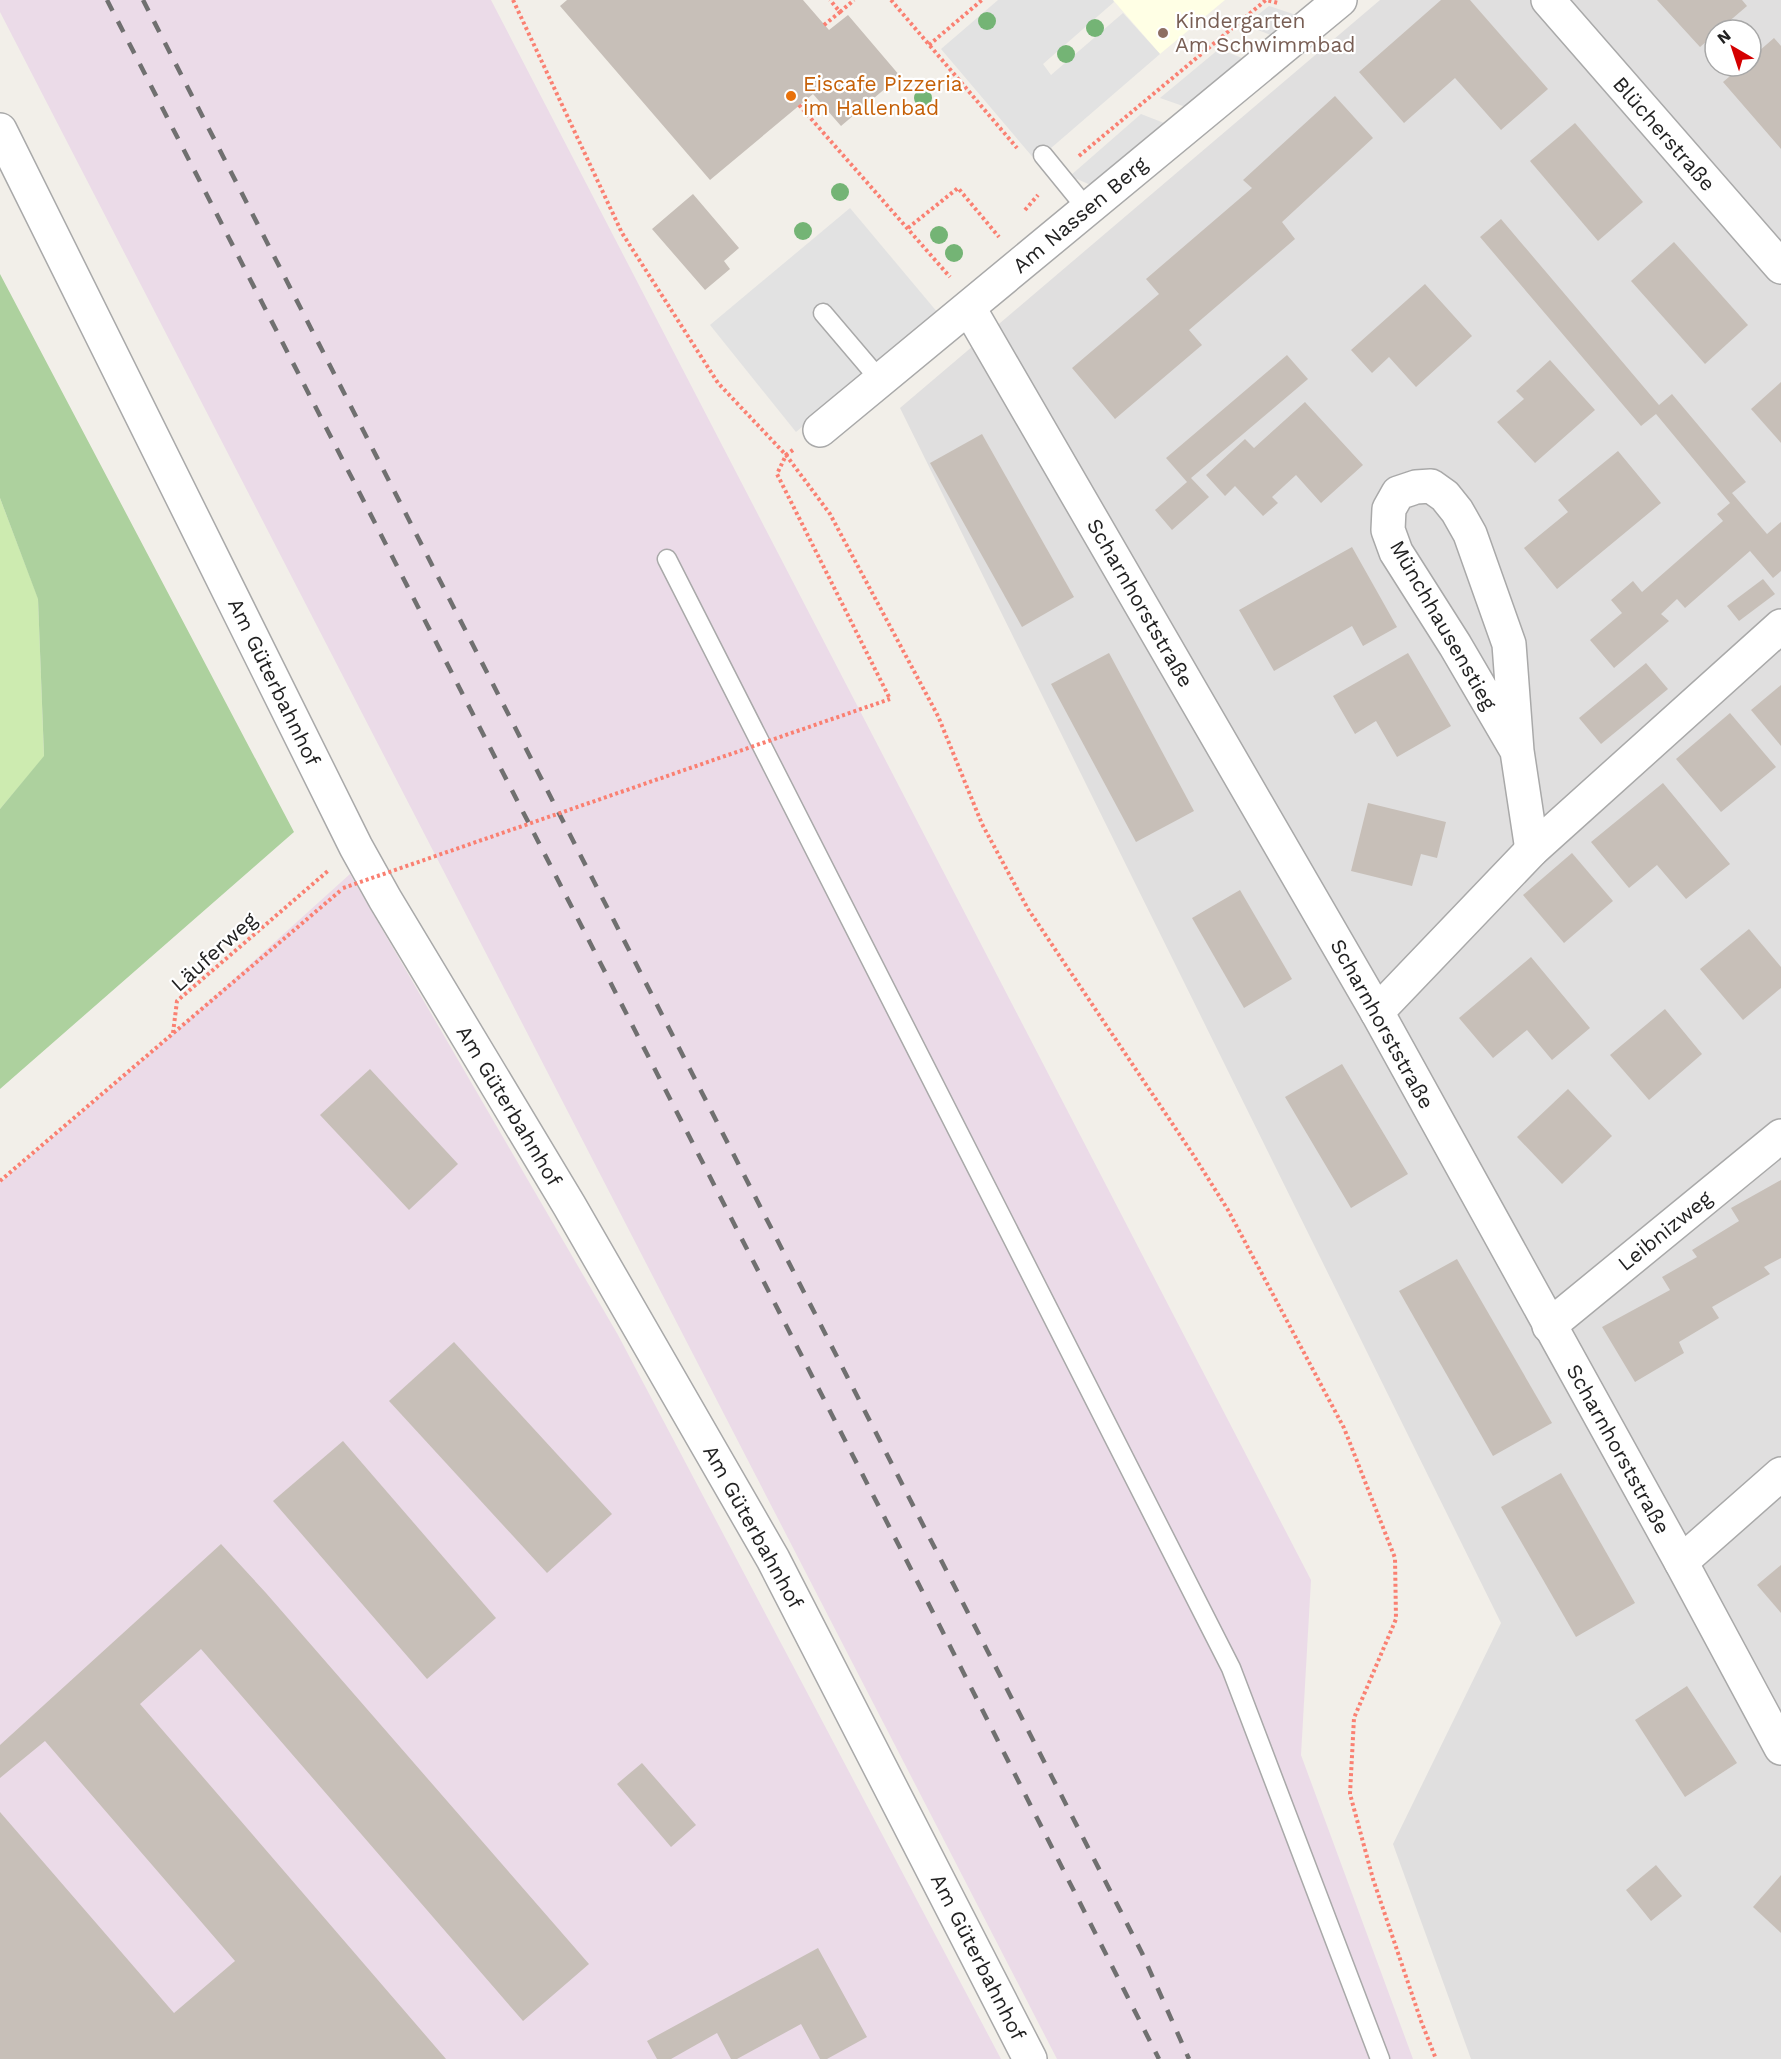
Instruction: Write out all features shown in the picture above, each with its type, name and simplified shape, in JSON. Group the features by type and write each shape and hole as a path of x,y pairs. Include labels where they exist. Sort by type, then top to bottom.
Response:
{"street":[{"name":"Blücherstraße","path":"1548,0 1781,267"},
{"name":"Am Nassen Berg","path":"820,430 1331,7"},
{"name":"Am Güterbahnhof","path":"4,137 356,847 384,899 569,1205 773,1558 1030,2059"},
{"name":"Scharnhorststraße","path":"969,308 1377,1012 1681,1562 1781,1748"},
{"name":"Münchhausenstieg","path":"1517,751 1455,645 1396,552 1388,530 1389,509 1398,494 1416,487 1431,486 1445,496 1470,534 1509,644 1517,751 1532,850"},
{"path":"1377,1012 1532,850 1781,626"},
{"name":"Leibnizweg","path":"1549,1326 1781,1136"},
{"path":"1681,1562 1781,1474"}],"lane":[{"path":"1044,155 1052,178 1087,209"},
{"path":"823,313 880,380"},
{"path":"667,559 1230,1668 1380,2059"}],"path":[{"path":"513,0 622,233 718,382 786,455 830,514 938,716 982,824 1028,909 1228,1209 1344,1428 1395,1558 1396,1619 1354,1718 1350,1794 1373,1879 1436,2059"},
{"path":"830,0 840,12"},
{"path":"824,25 854,0"},
{"path":"891,0 929,45 1052,178"},
{"path":"929,45 982,0"},
{"path":"1020,215 1052,178 1266,0 1331,7"},
{"path":"799,105 960,289 969,308"},
{"path":"908,228 958,188 999,237 1006,230"},
{"path":"0,1181 343,888 890,699 777,474 786,455"},
{"name":"Läuferweg","path":"173,1034 177,1001 356,847"}],"shaded area":[{"path":"0,0 491,0 1311,1580 1301,1755 1413,2059 1057,2059 0,12"},
{"path":"998,0 1113,0 1114,2 1043,64 1051,75 1123,13 1160,54 1036,161 941,49"},
{"name":"Kindergarten Am Schwimmbad","path":"1113,0 1225,0 1160,54"},
{"path":"1380,0 1781,0 1781,2059 1471,2059 1393,1844 1501,1623 900,408"},
{"path":"1269,6 1314,21 1289,42 1245,25"},
{"path":"1219,49 1260,65 1203,113 1160,98"},
{"path":"1141,114 1182,130 1107,192 1070,176"},
{"path":"850,208 938,313 796,432 710,325"},
{"path":"350,874 618,1335 1001,2059 0,2059 0,1183 173,1034"}],"green space":[{"path":"0,274 294,832 0,1089 0,809 44,756 38,599 0,498"},
{"path":"0,498 38,598 44,757 0,809"}],"building":[{"path":"567,0 803,0 829,30 848,15 900,76 841,126 813,94 710,180 560,6"},
{"path":"1441,0 1470,0 1548,89 1501,130 1455,78 1404,123 1359,72"},
{"path":"1657,0 1742,0 1747,6 1733,18 1703,18 1703,44 1700,47"},
{"path":"1774,38 1781,46 1781,149 1723,82 1728,78 1763,78 1763,48"},
{"path":"1335,96 1373,138 1282,222 1295,239 1189,330 1202,345 1115,419 1072,368 1159,294 1146,279 1252,188 1243,180"},
{"path":"1575,123 1643,202 1598,241 1530,161"},
{"path":"693,194 739,248 724,261 730,269 705,290 652,229"},
{"path":"1501,219 1659,405 1672,394 1746,482 1732,493 1767,534 1781,522 1781,571 1773,578 1750,551 1685,608 1677,599 1661,614 1669,621 1614,668 1590,640 1622,613 1611,600 1633,581 1642,592 1723,521 1717,514 1730,503 1656,414 1641,426 1480,237"},
{"path":"1674,242 1748,325 1705,364 1631,281"},
{"path":"1425,284 1472,336 1416,387 1389,357 1372,373 1351,350"},
{"path":"1287,355 1308,379 1191,478 1209,497 1172,530 1155,510 1187,482 1166,458"},
{"path":"1550,360 1595,410 1535,463 1497,422 1524,399 1516,391"},
{"path":"1781,382 1781,443 1751,409"},
{"path":"1305,402 1363,465 1321,503 1296,475 1272,497 1278,503 1263,516 1235,486 1225,496 1206,475 1245,439 1254,448"},
{"path":"982,434 1074,597 1022,627 930,463"},
{"path":"1618,451 1661,503 1557,589 1524,548 1568,512 1558,500"},
{"path":"1352,547 1397,627 1363,646 1352,626 1274,671 1239,610"},
{"path":"1763,579 1775,594 1739,621 1727,606"},
{"path":"1109,653 1194,811 1136,842 1051,684"},
{"path":"1408,653 1451,726 1397,757 1376,721 1355,734 1333,696"},
{"path":"1646,663 1668,689 1601,744 1579,718"},
{"path":"1781,685 1781,746 1751,710"},
{"path":"1730,713 1776,767 1721,812 1676,759"},
{"path":"1663,783 1730,864 1686,899 1657,865 1629,888 1591,842"},
{"path":"1368,803 1446,822 1437,858 1421,854 1412,886 1351,871"},
{"path":"1572,853 1613,901 1564,943 1523,895"},
{"path":"1240,890 1292,979 1244,1008 1192,918"},
{"path":"1749,929 1781,967 1781,988 1743,1020 1700,969"},
{"path":"1531,957 1590,1028 1552,1060 1527,1030 1493,1058 1459,1018"},
{"path":"1665,1009 1702,1054 1649,1100 1610,1055"},
{"path":"1342,1064 1408,1174 1351,1208 1285,1097"},
{"path":"370,1069 458,1164 409,1210 320,1115"},
{"path":"1568,1089 1612,1136 1562,1184 1517,1137"},
{"path":"1781,1180 1781,1258 1764,1267 1770,1274 1712,1307 1719,1318 1679,1342 1684,1353 1635,1382 1602,1327 1670,1290 1662,1277 1697,1257 1692,1250 1739,1221 1731,1208"},
{"path":"1457,1259 1552,1423 1493,1456 1399,1291"},
{"path":"454,1342 612,1514 547,1573 389,1401"},
{"path":"343,1441 496,1618 427,1679 273,1501"},
{"path":"1561,1473 1635,1603 1576,1637 1501,1507"},
{"path":"221,1544 589,1964 523,2021 201,1649 140,1704 446,2059 0,2059 0,1812 174,2013 235,1961 45,1741 0,1778 0,1745"},
{"path":"1781,1565 1781,1613 1757,1585"},
{"path":"1687,1686 1737,1763 1685,1797 1635,1720"},
{"path":"642,1763 696,1825 671,1847 617,1784"},
{"path":"1656,1865 1682,1896 1651,1921 1626,1890"},
{"path":"1781,1875 1781,1933 1753,1907"},
{"path":"818,1948 867,2037 827,2059 820,2059 801,2024 737,2059 731,2059 717,2033 671,2059 657,2059 647,2041"}],"railway":[{"path":"107,0 915,1577 1159,2059"},
{"path":"143,0 1142,1953 1189,2059"}],"place":[{"name":"Kindergarten Am Schwimmbad","path":"1163,33"},
{"name":"Eiscafe Pizzeria im Hallenbad","path":"791,96"}]}
